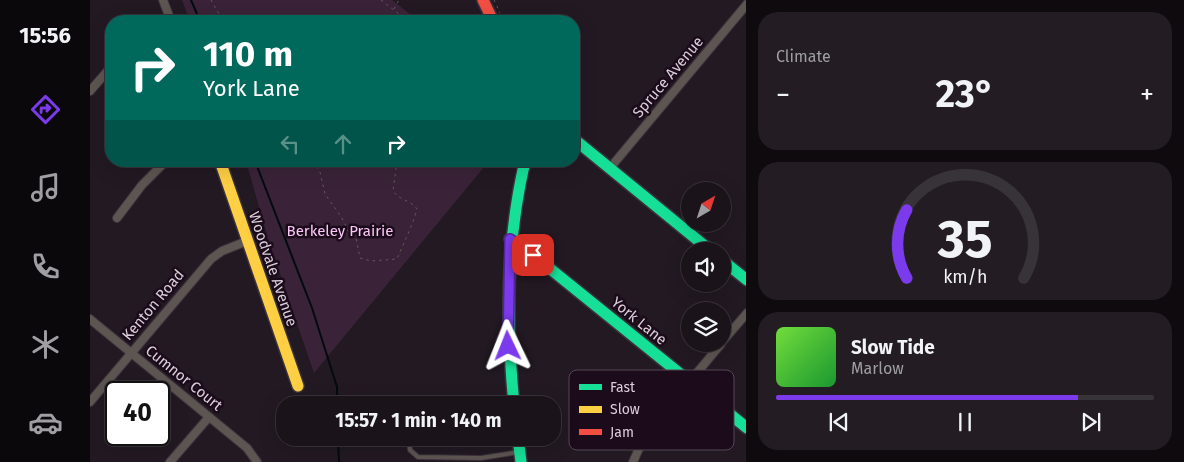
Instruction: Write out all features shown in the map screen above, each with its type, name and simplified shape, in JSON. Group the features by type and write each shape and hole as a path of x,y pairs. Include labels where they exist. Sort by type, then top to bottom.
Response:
{"street":[{"path":"164,0 169,15"},
{"path":"483,0 490,15"},
{"name":"Spruce Avenue","path":"610,168 746,4"},
{"path":"90,91 105,74"},
{"path":"580,144 700,242"},
{"path":"117,218 142,185 160,167"},
{"name":"Woodvale Avenue","path":"222,167 298,386"},
{"path":"513,396 507,329 510,239 516,196 523,167"},
{"name":"York Lane","path":"510,239 548,266 674,370"},
{"name":"Kenton Road","path":"90,402 211,258 222,250 248,241"},
{"path":"731,268 746,280"},
{"path":"731,332 746,313"},
{"name":"Cumnor Court","path":"90,319 247,448 257,462"},
{"path":"699,370 714,352"},
{"path":"170,462 209,416"},
{"name":"York Lane","path":"734,418 746,428"},
{"path":"633,462 638,450"}],"lane":[{"path":"410,446 410,450 418,457 520,457"}],"path":[{"path":"211,0 220,15"},
{"path":"382,0 400,15"},
{"path":"393,10 399,0"},
{"path":"317,167 325,194 342,218 348,231 356,238 360,258 371,261 397,259 401,247 410,233 417,209 414,204 398,197 393,191 396,167"}],"green space":[{"path":"182,0 392,0 411,15 188,15"},
{"name":"Berkeley Prairie","path":"248,167 484,167 314,373 269,242"}],"waterway":[{"path":"191,0 197,15"},
{"path":"257,167 312,308 337,387 337,396"},
{"path":"338,446 339,462"}],"traffic: fast":[{"path":"580,144 700,242"},
{"path":"513,396 509,282 514,222 524,167"},
{"path":"510,239 548,267 675,370"},
{"path":"731,267 746,279"},
{"path":"734,417 746,427"},
{"path":"519,446 521,462"}],"traffic: slow":[{"path":"222,167 298,386"}],"traffic: jam":[{"path":"483,0 490,15"}],"route":[{"path":"508,346 510,239 533,255"}]}
